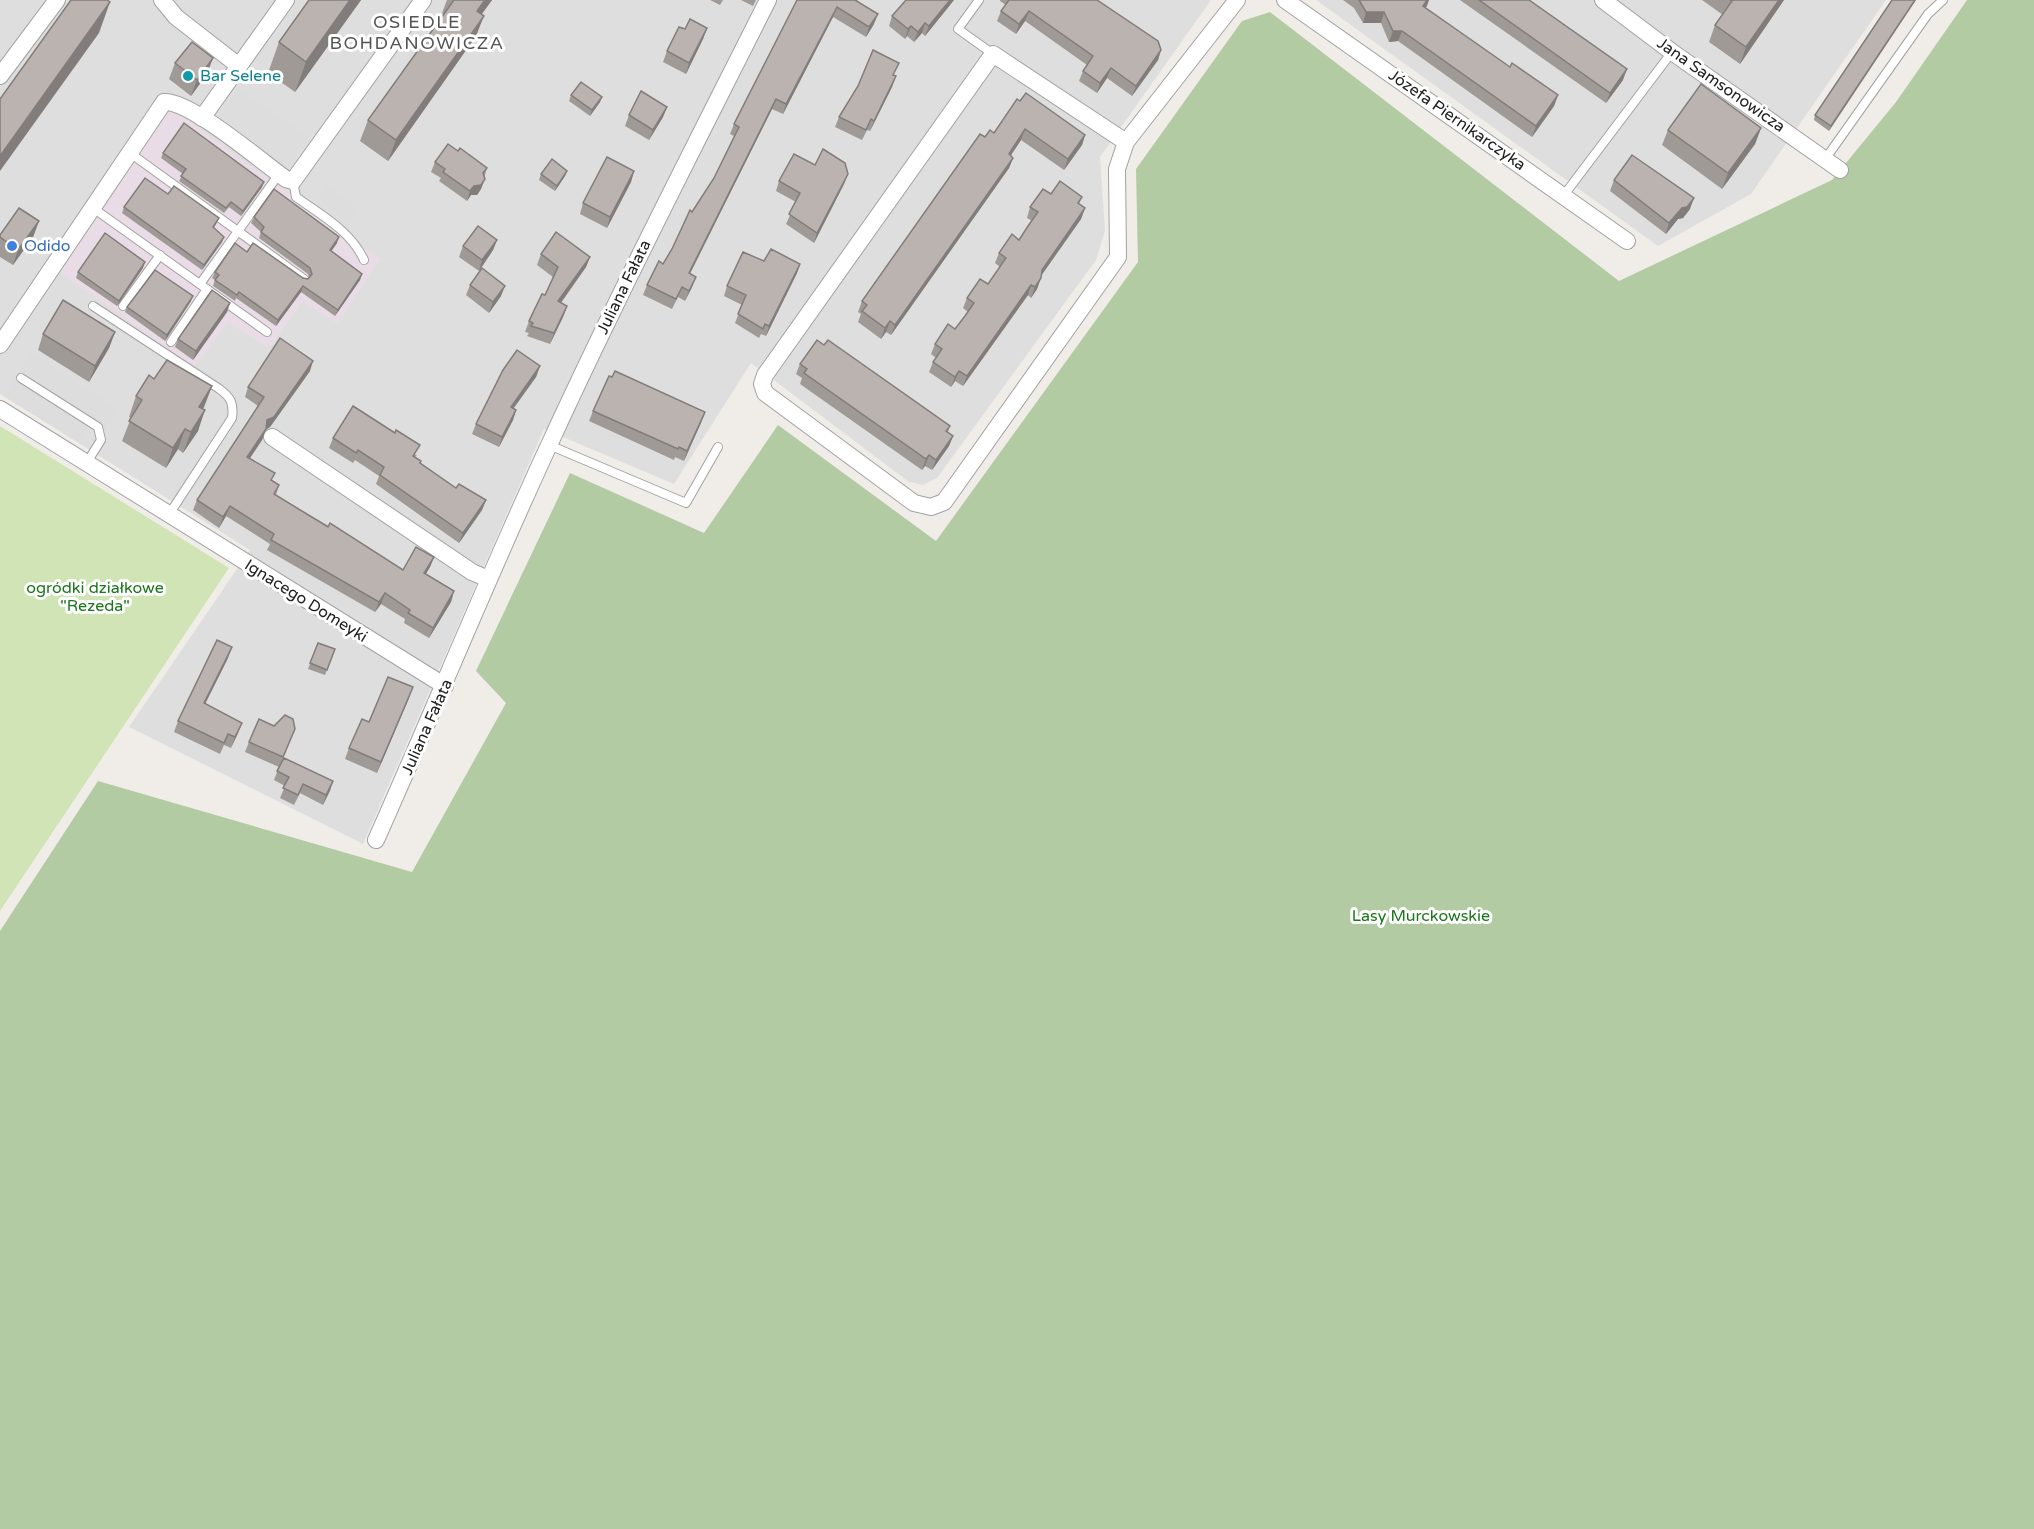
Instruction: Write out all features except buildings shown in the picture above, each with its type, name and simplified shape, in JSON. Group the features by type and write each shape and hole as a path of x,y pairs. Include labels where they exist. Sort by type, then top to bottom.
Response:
{"street":[{"path":"0,76 57,0"},
{"path":"162,0 176,17 239,66"},
{"path":"202,118 286,0"},
{"path":"0,345 164,102 174,101 202,118 286,178 423,0"},
{"name":"Juliana Fałata","path":"376,840 445,686 488,579 619,294 768,0"},
{"path":"1126,142 993,54 765,375 762,384 765,393 914,503 931,507 944,502 1118,257 1117,169 1126,142 1237,0"},
{"name":"Józefa Piernikarczyka","path":"1285,0 1627,241"},
{"name":"Jana Samsonowicza","path":"1603,0 1672,52 1840,170"},
{"name":"Ignacego Domeyki","path":"0,409 168,516 445,686"},
{"path":"272,437 472,572 488,579"}],"lane":[{"path":"979,0 958,29 993,54"},
{"path":"1826,158 1928,14 1943,0"},
{"path":"1564,195 1672,52"},
{"path":"130,153 304,279"},
{"path":"171,342 238,232 286,178 296,197 348,235 357,245 364,260"},
{"path":"93,208 267,332"},
{"path":"123,306 160,255"},
{"path":"93,306 224,392 234,406 232,418 168,516"},
{"path":"21,378 98,427 101,440 86,464"},
{"path":"549,445 686,502 718,447"}],"shaded area":[{"path":"0,0 1211,0 1100,157 1105,231 1096,260 937,478 923,485 909,482 751,363 674,484 544,429 363,844 129,727 250,550 0,394"},
{"path":"1316,0 1886,0 1751,194 1658,246"},
{"path":"238,88 309,138 288,168 217,118"},
{"path":"169,107 380,259 337,323 303,301 269,348 228,322 194,367 58,271"},
{"path":"327,187 359,209 350,222 318,199"},
{"path":"31,353 117,408 101,436 87,427 78,441 5,397"}],"green space":[{"name":"Lasy Murckowskie","path":"1967,0 2034,0 2034,1529 0,1529 0,931 98,781 412,872 506,703 476,671 570,473 704,533 778,425 936,541 1138,262 1136,169 1242,21 1270,12 1619,281 1832,180 1896,102"},
{"name":"ogródki działkowe \"Rezeda\"","path":"0,426 229,568 0,911"}],"place":[{"name":"Bar Selene","path":"188,76"},
{"name":"Odido","path":"12,246"}],"district":[{"name":"OSIEDLE BOHDANOWICZA","path":"417,32"}]}
